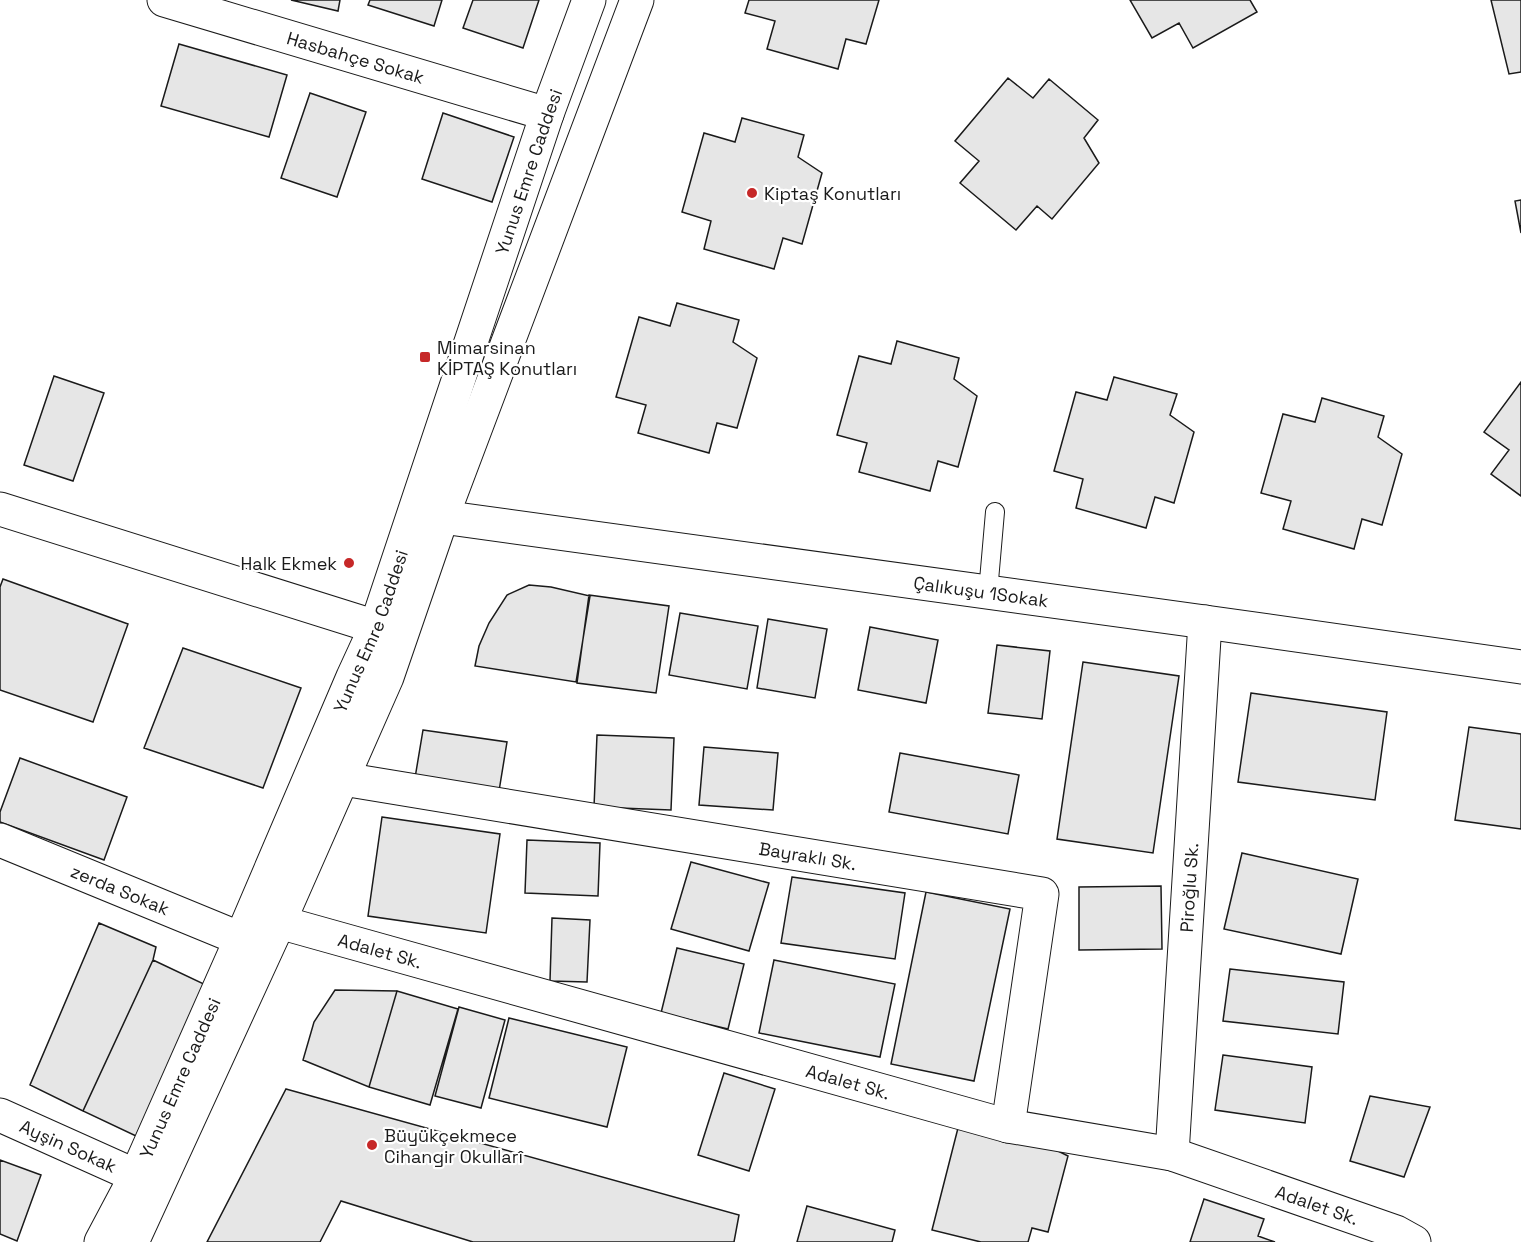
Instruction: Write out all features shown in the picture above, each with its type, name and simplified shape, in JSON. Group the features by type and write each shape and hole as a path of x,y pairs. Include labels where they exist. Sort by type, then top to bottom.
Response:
{"street":[{"name":"Hasbahçe Sokak","path":"164,0 547,114"},
{"name":"Yunus Emre Caddesi","path":"101,1242 136,1176 242,939 376,627 547,114 589,0"},
{"path":"132,1242 279,922 387,677 442,517 637,0"},
{"path":"0,509 376,627"},
{"name":"Çalıkuşu 1Sokak","path":"442,517 1521,668"},
{"name":"Piroğlu Sk.","path":"1172,1154 1205,622"},
{"name":"Bayraklı Sk.","path":"343,779 1042,894 1008,1126"},
{"name":"zerda Sokak","path":"0,840 242,939"},
{"name":"Adalet Sk.","path":"279,922 1008,1126 1172,1154 1396,1232 1414,1242"},
{"name":"Ayşin Sokak","path":"0,1115 136,1176"}],"lane":[{"path":"988,592 995,513"}],"building":[{"path":"291,0 340,0 338,11"},
{"path":"370,0 442,0 434,26 368,5"},
{"path":"473,0 539,0 523,48 463,28"},
{"path":"749,0 879,0 866,44 846,39 838,69 767,49 775,21 745,13"},
{"path":"1130,0 1250,0 1257,12 1193,48 1179,23 1152,38"},
{"path":"1491,0 1521,0 1521,72 1509,74"},
{"path":"179,44 287,75 269,137 161,106"},
{"path":"1008,78 1033,98 1049,79 1098,120 1084,138 1099,163 1052,219 1037,206 1016,230 960,183 979,161 955,141"},
{"path":"310,93 366,112 337,197 281,178"},
{"path":"443,113 514,137 492,202 422,179"},
{"name":"Kiptaş Konutları","path":"742,118 804,135 798,157 822,173 802,244 783,238 774,269 704,249 711,221 682,212 704,133 735,142"},
{"path":"1521,200 1521,233 1515,201"},
{"path":"677,303 739,320 733,342 757,358 737,428 717,423 709,453 638,433 646,405 616,397 639,317 670,326"},
{"path":"897,341 959,358 954,379 977,396 958,467 938,461 930,491 859,472 867,443 837,435 859,356 891,364"},
{"path":"54,376 104,393 73,481 24,465"},
{"path":"1114,377 1177,394 1170,415 1194,432 1174,503 1155,497 1146,528 1076,508 1083,479 1054,471 1076,392 1107,400"},
{"path":"1521,382 1521,496 1491,474 1509,450 1484,432"},
{"path":"1322,398 1384,416 1378,437 1402,454 1382,525 1362,519 1354,549 1283,529 1291,501 1261,493 1283,414 1315,422"},
{"path":"3,579 128,624 93,722 0,690 0,587"},
{"path":"529,585 551,587 590,596 576,682 475,666 479,646 489,623 507,595"},
{"path":"589,595 669,606 656,693 577,683"},
{"path":"680,613 758,626 747,689 669,675"},
{"path":"768,619 827,629 815,698 757,688"},
{"path":"870,627 938,640 926,703 858,690"},
{"path":"997,645 1050,651 1042,719 988,713"},
{"path":"183,648 301,688 263,788 144,748"},
{"path":"1083,662 1179,676 1153,853 1057,839"},
{"path":"1251,693 1387,712 1375,800 1238,782"},
{"path":"1469,727 1521,734 1521,829 1455,820"},
{"path":"423,730 507,742 499,791 415,778"},
{"path":"597,735 674,738 671,810 594,807"},
{"path":"704,747 778,753 773,810 699,805"},
{"path":"900,753 1019,775 1008,834 889,812"},
{"path":"20,758 127,797 104,860 0,822 0,812"},
{"path":"382,817 500,834 486,933 368,916"},
{"path":"527,840 600,843 598,896 525,893"},
{"path":"1242,853 1358,879 1341,954 1224,929"},
{"path":"691,862 769,883 749,951 671,929"},
{"path":"792,877 905,893 895,959 781,943"},
{"path":"1161,886 1162,949 1079,950 1079,887"},
{"path":"926,892 1010,909 974,1081 891,1064"},
{"path":"552,918 590,920 587,982 550,981"},
{"path":"99,923 156,947 153,960 83,1111 30,1085"},
{"path":"677,948 744,964 728,1029 661,1013"},
{"path":"153,960 206,985 136,1136 83,1111"},
{"path":"774,960 895,984 880,1057 759,1033"},
{"path":"1230,969 1344,982 1338,1034 1223,1021"},
{"path":"335,990 397,991 369,1087 303,1060 314,1022"},
{"path":"397,991 458,1009 430,1105 369,1087"},
{"path":"459,1007 505,1020 481,1108 435,1096"},
{"path":"509,1018 627,1047 607,1127 489,1098"},
{"path":"1223,1055 1312,1067 1305,1123 1215,1110"},
{"path":"724,1073 775,1089 749,1171 698,1155"},
{"name":"Büyükçekmece Cihangir Okullarî","path":"286,1089 739,1215 734,1242 473,1242 341,1201 320,1242 207,1242"},
{"path":"1370,1096 1430,1107 1404,1177 1350,1161"},
{"path":"1008,1126 1068,1156 1048,1232 1032,1228 1028,1242 981,1242 932,1230 958,1128"},
{"path":"0,1160 41,1175 17,1241 0,1234"},
{"path":"1204,1199 1264,1219 1258,1236 1275,1242 1190,1242"},
{"path":"807,1206 895,1230 892,1242 797,1242"}],"place":[{"name":"Kiptaş Konutları","path":"752,193"},
{"name":"Mimarsinan KİPTAŞ Konutları","path":"425,357"},
{"name":"Halk Ekmek","path":"349,563"},
{"name":"Büyükçekmece Cihangir Okullarî","path":"372,1145"}]}
